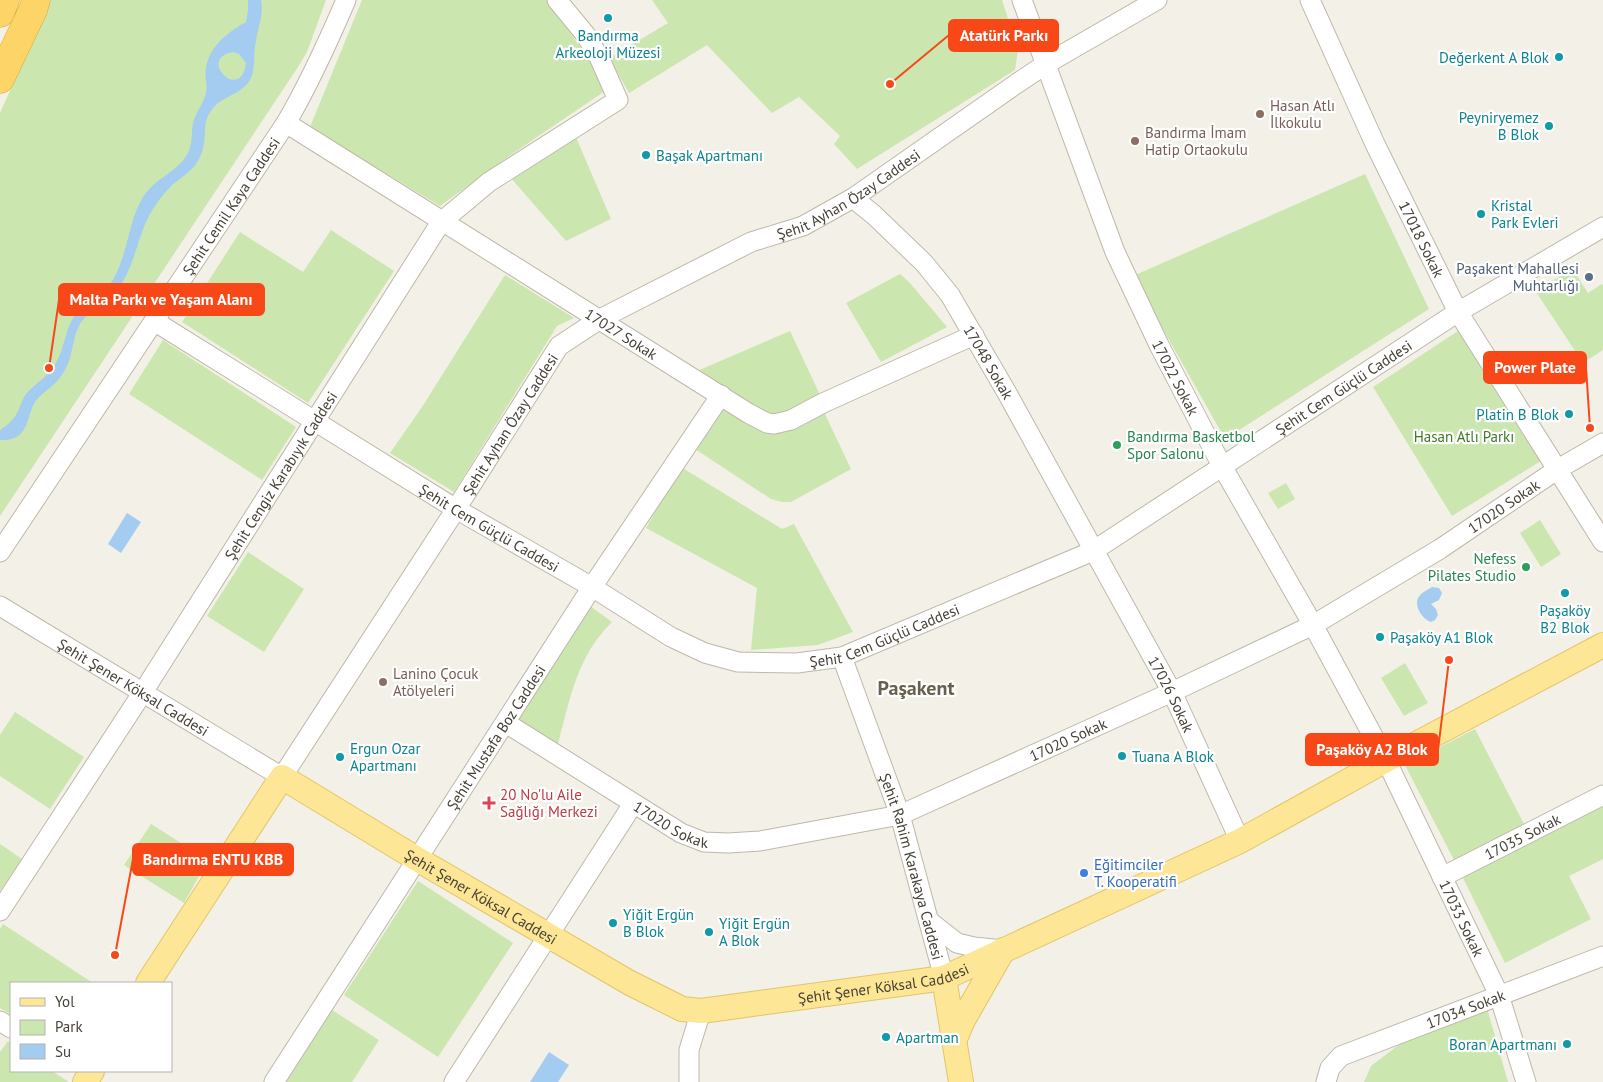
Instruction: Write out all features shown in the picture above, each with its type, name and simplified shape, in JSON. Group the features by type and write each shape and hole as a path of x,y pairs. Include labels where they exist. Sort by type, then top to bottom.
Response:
{"highway":[{"path":"0,13 5,0"},
{"path":"0,79 36,0"}],"main road":[{"name":"Şehit Şener Köksal Caddesi","path":"282,777 417,859 659,998 682,1009 701,1011 944,978 1240,841 1386,760 1603,645"},
{"name":"Şehit Ayhan Özay Caddesi","path":"149,982 282,777"},
{"path":"954,1041 963,1020 1003,950"},
{"name":"Şehit Rahim Karakaya Caddesi","path":"944,978 961,1082"}],"street":[{"name":"Şehit Cemil Kaya Caddesi","path":"0,552 286,123 317,65 346,0"},
{"name":"Şehit Cengiz Karabıyık Caddesi","path":"0,911 143,692 313,421 441,222 489,182 583,120 618,100 599,57 584,34 557,0"},
{"name":"17022 Sokak","path":"1022,0 1115,252 1159,345 1222,466 1314,625 1386,760"},
{"name":"Şehit Ayhan Özay Caddesi","path":"282,777 559,346 600,319 751,242 803,226 853,198 1046,64 1157,0"},
{"name":"17018 Sokak","path":"1310,0 1375,144 1458,312 1603,542"},
{"name":"17027 Sokak","path":"286,123 759,420 774,424 783,422 974,335"},
{"name":"17048 Sokak","path":"853,198 874,215 924,263 950,295 1007,393 1093,551"},
{"name":"Şehit Cem Güçlü Caddesi","path":"154,321 456,509 592,588 671,637 705,653 738,662 765,664 797,663 842,657 1093,551 1458,312 1603,226"},
{"name":"Şehit Mustafa Boz Caddesi","path":"274,1082 592,588 721,395"},
{"name":"17020 Sokak","path":"506,723 681,833 704,842 728,844 760,841 900,815 1172,692 1314,625 1440,549 1558,469 1603,443"},
{"name":"17026 Sokak","path":"1093,551 1172,692 1240,841"},
{"name":"Şehit Şener Köksal Caddesi","path":"0,606 282,777"},
{"name":"Şehit Rahim Karakaya Caddesi","path":"842,657 900,815 944,978"},
{"name":"17033 Sokak","path":"1386,760 1499,995 1526,1082"},
{"name":"17035 Sokak","path":"1442,877 1603,795"},
{"path":"456,1081 633,804"},
{"name":"Şehit Şener Köksal Caddesi","path":"929,921 957,943 1003,950"},
{"name":"17034 Sokak","path":"1328,1075 1341,1056 1603,956"},
{"path":"689,1082 690,1050 701,1011"}],"green space":[{"path":"49,0 326,0 307,52 298,67 0,516 0,113"},
{"path":"362,0 547,0 598,72 605,91 440,206 310,127"},
{"path":"652,0 1002,0 1018,50 1015,70 857,169 834,144 840,136 799,97 772,113 707,45 629,93 609,58 668,23"},
{"path":"575,135 611,219 566,241 509,176"},
{"path":"1365,174 1429,309 1225,439 1133,276"},
{"path":"331,230 394,271 308,403 182,322 240,232 303,272"},
{"path":"1572,268 1588,293 1603,285 1603,350 1583,363 1536,292"},
{"path":"900,274 910,283 947,327 881,362 846,303"},
{"path":"505,275 574,318 557,326 454,492 390,453 422,407"},
{"path":"790,331 821,397 788,412 776,415 761,413 697,371"},
{"name":"Hasan Atlı Parkı","path":"1458,331 1541,461 1452,516 1373,387"},
{"path":"163,340 296,427 262,480 129,394"},
{"path":"722,406 773,434 824,412 851,469 791,502 771,499 692,447"},
{"path":"681,467 782,529 794,524 853,632 818,645 751,650 757,588 646,528"},
{"path":"1286,483 1295,499 1278,509 1268,493"},
{"path":"1540,520 1561,554 1541,567 1520,533"},
{"path":"248,552 304,589 264,652 207,616"},
{"path":"590,606 612,622 590,649 576,679 558,744 515,720"},
{"path":"1405,663 1428,703 1404,716 1381,678"},
{"path":"15,712 84,757 50,809 0,776 0,735"},
{"path":"1475,729 1525,826 1455,862 1405,765"},
{"path":"1603,804 1603,859 1569,876 1591,919 1505,963 1462,876"},
{"path":"151,824 208,860 184,903 124,865"},
{"path":"0,844 22,859 0,891"},
{"path":"418,881 513,943 438,1057 344,995"},
{"path":"3,924 91,982 10,982 10,1014 0,1008 0,929"},
{"path":"1485,1001 1508,1082 1364,1082 1371,1066 1400,1044"},
{"path":"332,1010 379,1040 352,1082 286,1082"},
{"path":"8,1041 10,1042 10,1072 54,1072 69,1082 0,1082 0,1052"}],"water":[{"path":"248,0 261,0 261,16 251,78 237,92 215,106 208,115 204,146 199,159 191,170 170,187 152,210 123,282 108,300 82,320 77,331 70,359 63,374 34,403 23,431 11,439 0,440 0,430 15,417 23,398 54,366 75,315 107,288 115,276 138,206 143,197 154,184 184,160 190,149 193,123 206,92 208,61 220,41 246,22","holes":["233,52 239,54 246,63 242,75 237,79 230,79 220,69 219,62 223,56"]},
{"path":"127,513 141,522 121,553 108,544"},
{"path":"1432,587 1439,588 1442,593 1439,600 1431,604 1436,609 1438,615 1431,622 1420,613 1417,602 1424,592"},
{"path":"549,1052 569,1065 558,1082 530,1082"}],"place":[{"name":"Bandırma Arkeoloji Müzesi","path":"608,18"},
{"name":"Değerkent A Blok","path":"1559,57"},
{"name":"Atatürk Parkı","path":"890,84"},
{"name":"Hasan Atlı İlkokulu","path":"1260,114"},
{"name":"Peyniryemez B Blok","path":"1549,126"},
{"name":"Bandırma İmam Hatip Ortaokulu","path":"1135,141"},
{"name":"Başak Apartmanı","path":"646,155"},
{"name":"Kristal Park Evleri","path":"1481,214"},
{"name":"Paşakent Mahallesi Muhtarlığı","path":"1589,277"},
{"name":"Malta Parkı ve Yaşam Alanı","path":"49,368"},
{"name":"Platin B Blok","path":"1569,414"},
{"name":"Power Plate","path":"1590,428"},
{"name":"Bandırma Basketbol Spor Salonu","path":"1117,445"},
{"name":"Nefess Pilates Studio","path":"1526,567"},
{"name":"Paşaköy B2 Blok","path":"1565,593"},
{"name":"Paşaköy A1 Blok","path":"1380,637"},
{"name":"Paşaköy A2 Blok","path":"1449,660"},
{"name":"Lanino Çocuk Atölyeleri","path":"383,682"},
{"name":"Tuana A Blok","path":"1122,756"},
{"name":"Ergun Ozar Apartmanı","path":"340,757"},
{"name":"20 No'lu Aile Sağlığı Merkezi","path":"489,803"},
{"name":"Eğitimciler T. Kooperatifi","path":"1084,873"},
{"name":"Yiğit Ergün B Blok","path":"613,923"},
{"name":"Yiğit Ergün A Blok","path":"709,932"},
{"name":"Bandırma ENTU KBB","path":"115,955"},
{"name":"Apartman","path":"886,1037"},
{"name":"Boran Apartmanı","path":"1567,1044"}],"district":[{"name":"Paşakent","path":"916,688"}]}
